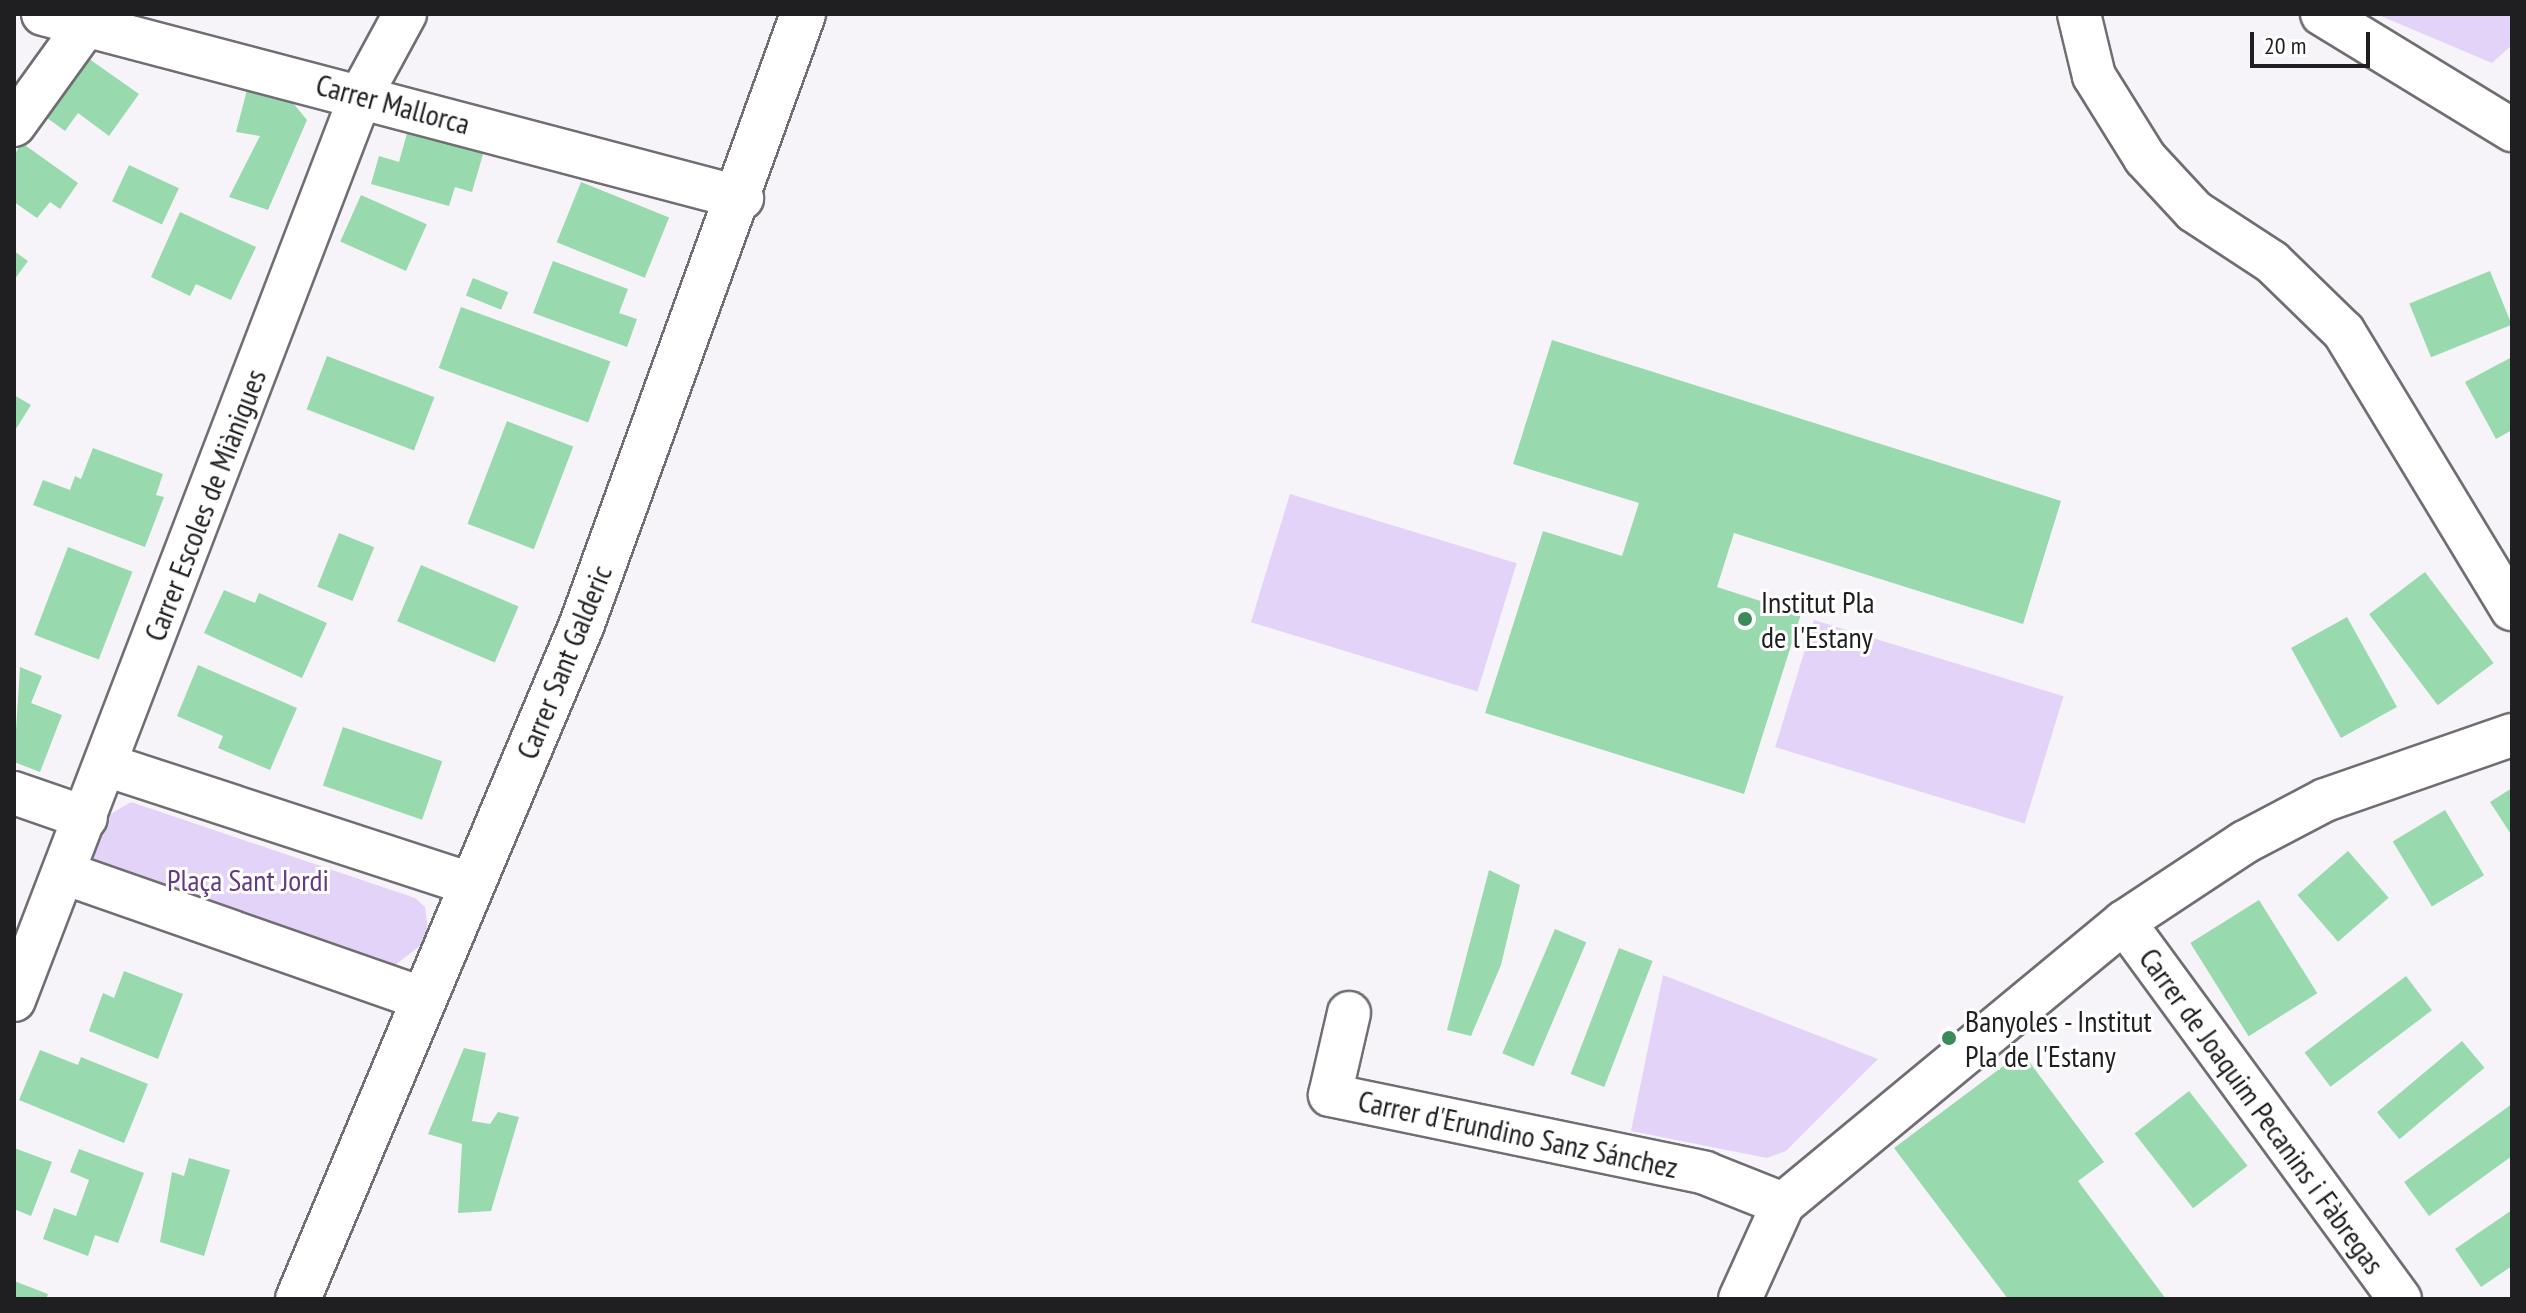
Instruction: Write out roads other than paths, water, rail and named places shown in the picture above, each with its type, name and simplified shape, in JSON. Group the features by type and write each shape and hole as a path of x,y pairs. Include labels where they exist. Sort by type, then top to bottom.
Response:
{"street":[{"name":"Carrer Mallorca","path":"43,14 90,20 742,198"},
{"name":"Carrer Escoles de Miànigues","path":"14,1000 361,95 405,14"},
{"name":"Carrer Sant Galderic","path":"298,1299 582,624 742,198 803,14"},
{"path":"2079,14 2094,76 2145,158 2194,211 2272,262 2344,332 2512,609"},
{"path":"2322,14 2512,130"},
{"path":"14,125 90,20"},
{"path":"1740,1299 1783,1204 1844,1147 2124,922 2245,842 2325,800 2512,735"},
{"path":"106,765 471,884"},
{"path":"14,793 86,818"},
{"path":"64,873 423,999"},
{"name":"Carrer de Joaquim Pecanins i Fàbregas","path":"2124,922 2400,1299"},
{"name":"Carrer d'Erundino Sanz Sánchez","path":"1349,1013 1330,1095 1705,1173 1783,1204"}],"place":[{"name":"Institut Pla de l'Estany","path":"1745,619"},
{"name":"Banyoles - Institut Pla de l'Estany","path":"1949,1038"}],"park label":[{"name":"Plaça Sant Jordi","path":"248,880"}]}
